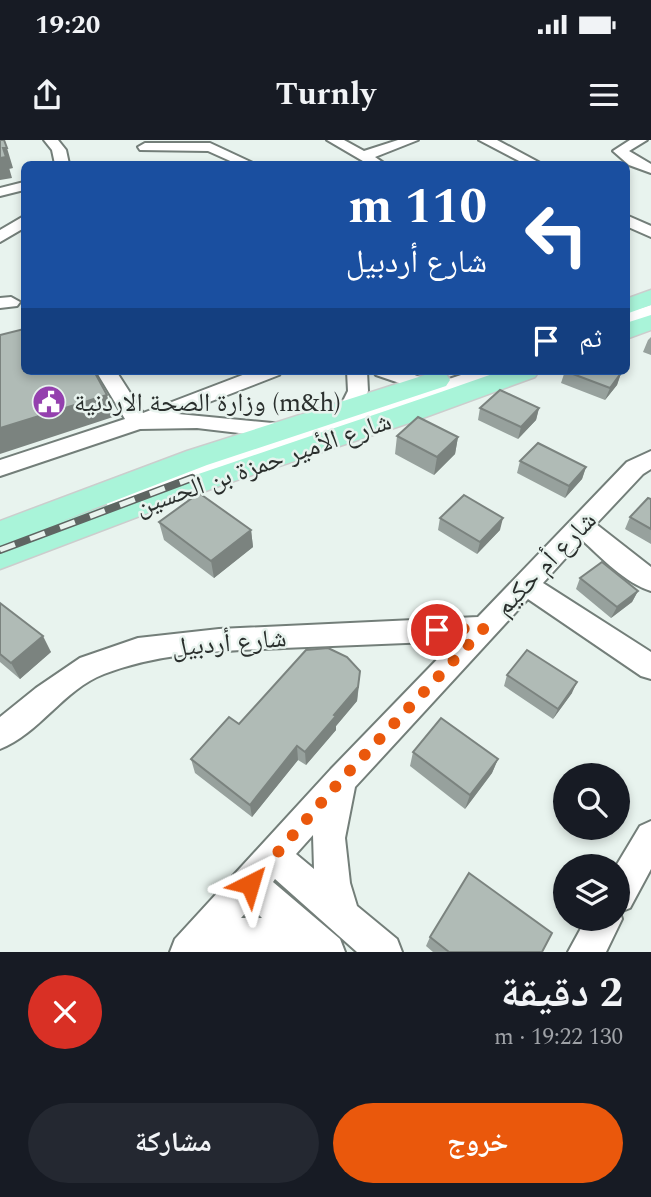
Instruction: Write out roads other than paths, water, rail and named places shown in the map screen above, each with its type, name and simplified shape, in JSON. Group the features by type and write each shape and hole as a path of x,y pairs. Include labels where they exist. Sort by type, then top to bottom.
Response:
{"main road":[{"path":"630,324 644,308"},
{"name":"شارع الأمير حمزة بن الحسين","path":"0,533 197,458 451,375"},
{"name":"شارع الأمير حمزة بن الحسين","path":"0,557 209,479 399,417 515,375"}],"street":[{"path":"51,140 59,150 61,161"},
{"path":"334,140 372,161"},
{"path":"363,156 411,140"},
{"path":"471,140 514,161"},
{"path":"486,140 505,144 531,161"},
{"path":"628,161 620,151 640,140"},
{"path":"144,144 210,147 241,161"},
{"path":"630,163 651,169"},
{"path":"0,192 21,187"},
{"path":"630,211 651,221"},
{"path":"630,222 651,232"},
{"path":"0,237 21,223"},
{"path":"109,375 138,422"},
{"path":"0,468 138,422 261,375"},
{"path":"349,409 358,391 357,375"},
{"path":"395,375 425,385"},
{"path":"0,543 188,473 481,375"},
{"path":"0,550 192,478 499,375"},
{"path":"138,422 214,424 283,431"},
{"path":"197,458 214,424"},
{"name":"شارع أم حكيم","path":"195,945 342,779 635,468 651,459"},
{"path":"581,525 618,558 651,581"},
{"path":"525,584 651,667"},
{"name":"شارع أردبيل","path":"0,735 46,697 90,667 138,650 219,640 484,628"},
{"path":"342,779 330,818 327,844 332,881 344,918"},
{"path":"630,875 651,837"},
{"path":"273,856 384,952"},
{"path":"250,884 321,946"},
{"path":"586,952 598,931"},
{"path":"195,945 262,935 321,946"}],"railway":[{"path":"0,550 192,478"}],"place":[{"name":"وزارة الصحة الاردنية (m&h)","path":"49,402"}]}
